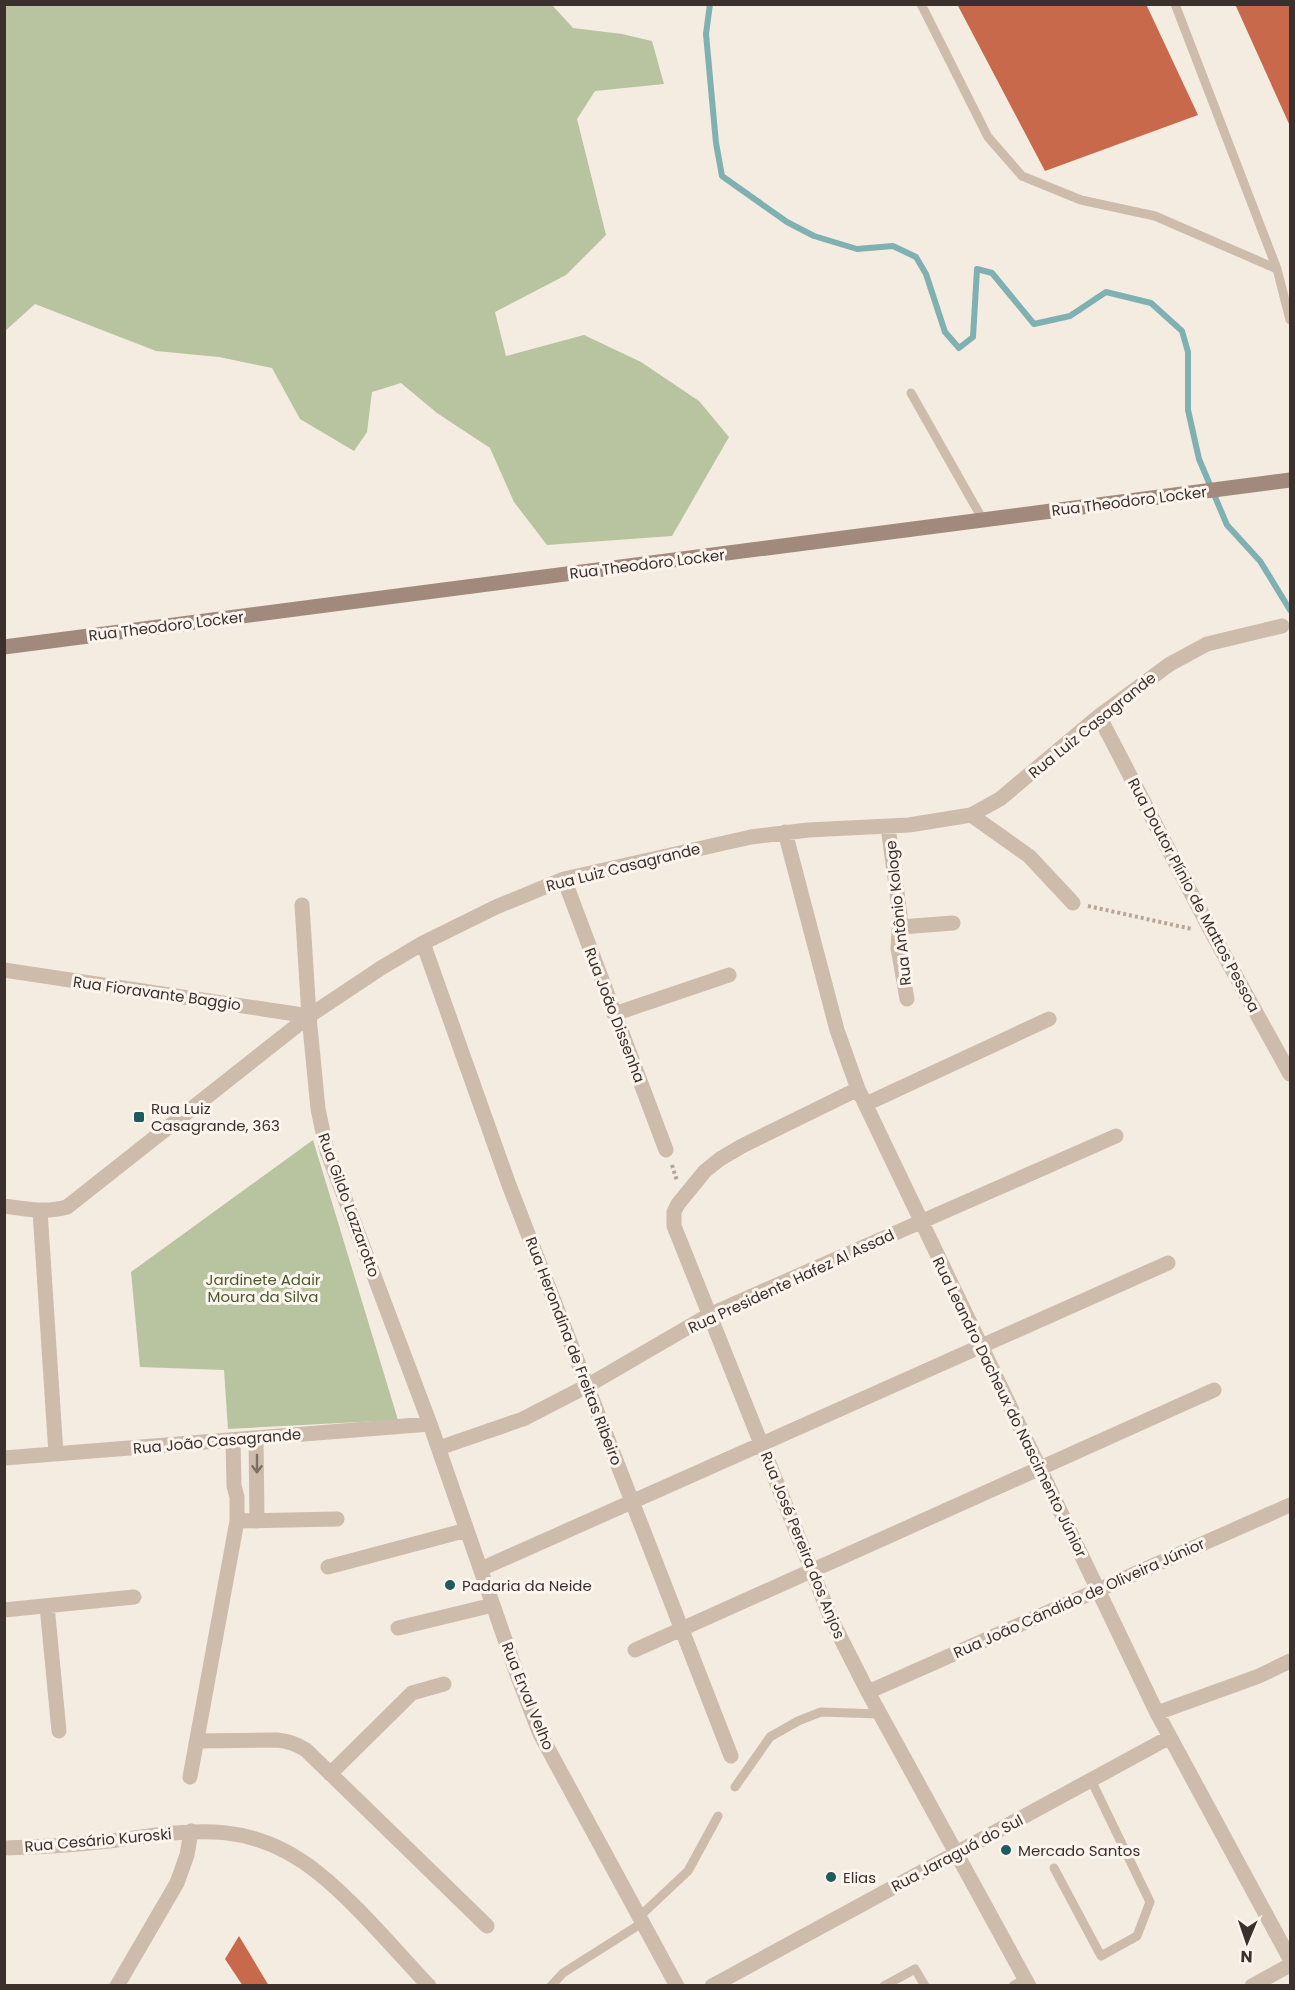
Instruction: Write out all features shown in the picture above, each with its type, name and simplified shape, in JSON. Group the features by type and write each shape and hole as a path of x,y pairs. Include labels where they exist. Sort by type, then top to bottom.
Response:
{"main road":[{"name":"Rua Theodoro Locker","path":"4,647 1290,480"}],"street":[{"name":"Rua Luiz Casagrande","path":"4,1206 40,1211 54,1211 67,1207 309,1016 381,968 496,906 564,879 715,844 785,832 888,827 930,823 971,815 1000,799 1136,687 1188,653 1227,639 1282,626"},
{"name":"Rua Doutor Plínio de Mattos Pessoa","path":"1099,716 1212,933 1290,1074"},
{"path":"971,815 1029,856 1072,903"},
{"name":"Rua Antônio Kologe","path":"888,827 899,904 898,948 907,999"},
{"name":"Rua Leandro Dacheux do Nascimento Júnior","path":"785,832 837,1030 858,1089 1156,1713 1290,1959"},
{"name":"Rua João Dissenha","path":"564,879 666,1150"},
{"name":"Rua Gildo Lazzarotto","path":"302,905 309,1016 323,1137 430,1424"},
{"path":"900,927 953,923"},
{"name":"Rua Herondina de Freitas Ribeiro","path":"423,944 509,1185 730,1756"},
{"name":"Rua Fioravante Baggio","path":"4,970 309,1016"},
{"path":"614,1014 729,975"},
{"path":"866,1104 1049,1020"},
{"path":"684,1197 705,1171 720,1159 858,1089"},
{"name":"Rua Presidente Hafez Al Assad","path":"438,1448 523,1419 587,1386 709,1315 1116,1136"},
{"name":"Rua José Pereira dos Anjos","path":"684,1197 674,1212 674,1226 832,1621 956,1853 1022,1983"},
{"path":"40,1211 56,1454"},
{"path":"482,1569 1168,1263"},
{"path":"635,1650 1214,1390"},
{"name":"Rua João Casagrande","path":"4,1458 430,1424"},
{"name":"Rua Erval Velho","path":"430,1424 540,1734 676,1986"},
{"path":"256,1438 257,1521"},
{"path":"190,1777 237,1521 233,1440"},
{"name":"Rua João Cândido de Oliveira Júnior","path":"868,1692 1290,1505"},
{"path":"237,1521 337,1519"},
{"path":"328,1568 467,1530"},
{"path":"4,1610 134,1597"},
{"path":"398,1628 493,1605"},
{"path":"47,1606 59,1731"},
{"path":"1156,1713 1259,1676 1290,1661"},
{"path":"330,1774 412,1694 444,1684"},
{"name":"Rua Jaraguá do Sul","path":"712,1986 1170,1737"},
{"path":"197,1741 289,1741 306,1750 487,1926"},
{"path":"117,1986 177,1883 187,1855 191,1831"},
{"name":"Rua Cesário Kuroski","path":"4,1848 88,1843 191,1831 232,1833 255,1838 295,1857 331,1884 429,1986"},
{"path":"1252,1986 1290,1965"}],"lane":[{"path":"921,4 988,137 1022,176 1081,200 1155,216 1277,269"},
{"path":"1175,4 1277,269 1290,320"},
{"path":"911,393 983,520"},
{"path":"735,1787 770,1737 798,1721 821,1712 880,1714"},
{"path":"1054,1868 1101,1956 1137,1936 1150,1902 1091,1780"},
{"path":"550,1986 563,1973 640,1920 688,1871 718,1816"},
{"path":"884,1986 915,1969 925,1986"}],"path":[{"path":"1072,903 1212,933"},
{"path":"666,1150 684,1197"}],"green space":[{"path":"5,4 552,5 573,28 622,34 652,41 664,84 595,91 577,119 606,235 566,275 495,312 506,356 584,335 641,362 699,401 729,437 672,536 547,545 514,502 490,448 437,413 401,383 372,392 367,432 354,451 300,419 272,368 219,357 156,351 35,304 5,331"},
{"name":"Jardinete Adair Moura da Silva","path":"313,1140 398,1420 228,1429 224,1370 140,1367 131,1272"}],"building":[{"path":"957,4 1146,4 1198,115 1045,171"},
{"path":"1235,4 1290,4 1290,126"},
{"path":"239,1936 269,1986 243,1986 225,1959"}],"waterway":[{"path":"710,4 706,34 716,143 722,176 787,222 814,236 857,249 893,246 916,257 926,274 945,332 959,348 973,337 977,269 992,273 1034,324 1070,316 1106,292 1151,303 1182,331 1188,352 1188,410 1199,459 1227,525 1260,561 1290,610"}],"place":[{"name":"Rua Luiz Casagrande, 363","path":"139,1117"},
{"name":"Padaria da Neide","path":"450,1585"},
{"name":"Mercado Santos","path":"1006,1850"},
{"name":"Elias","path":"831,1877"}]}
